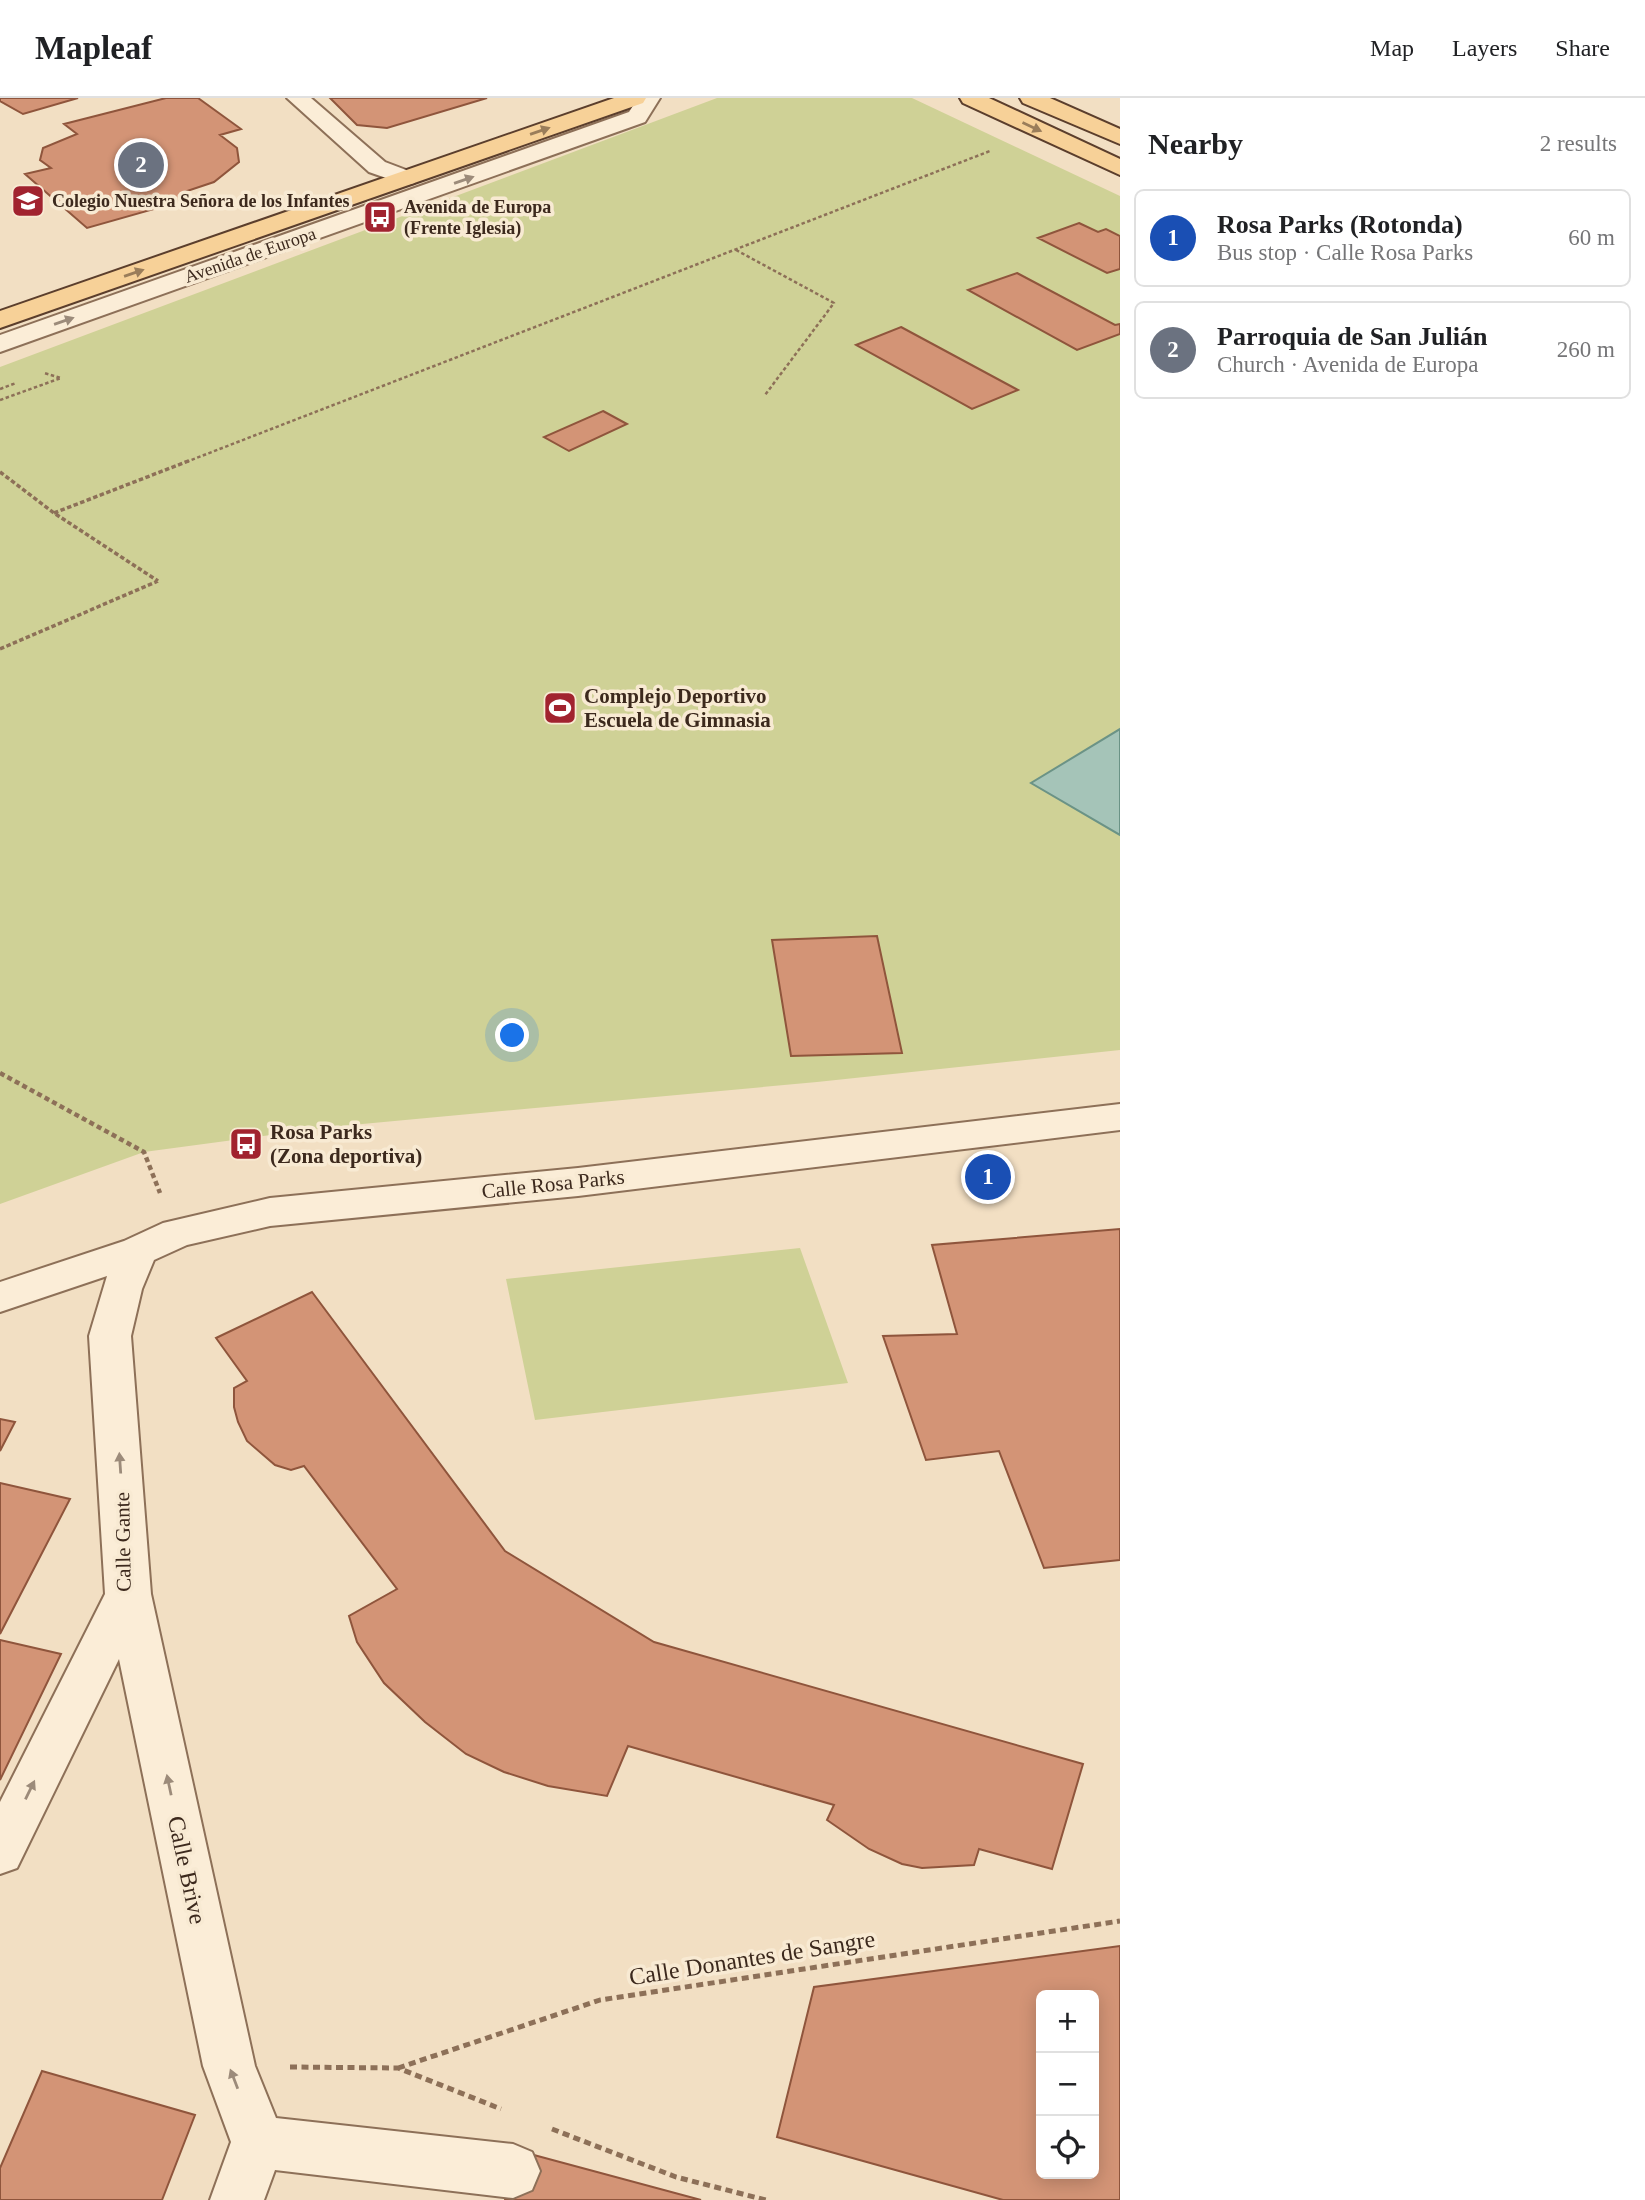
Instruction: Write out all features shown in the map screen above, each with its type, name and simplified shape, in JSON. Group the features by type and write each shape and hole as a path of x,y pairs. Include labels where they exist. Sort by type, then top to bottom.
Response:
{"main road":[{"path":"0,296 584,98"},
{"name":"Avenida de Europa","path":"0,320 635,98"},
{"path":"971,98 1120,168"},
{"path":"1031,98 1120,137"}],"street":[{"path":"298,98 377,167 406,178"},
{"name":"Avenida de Europa","path":"0,344 637,117 649,98"},
{"name":"Calle Rosa Parks","path":"0,1297 157,1242 271,1212 578,1182 1119,1116"},
{"name":"Calle Gante","path":"0,1852 128,1594 110,1336 121,1289 157,1242"},
{"name":"Calle Brive","path":"128,1594 229,2066 258,2143"},
{"path":"237,2200 258,2143 513,2171"}],"path":[{"path":"54,513 993,150"},
{"path":"735,250 834,303 765,395"},
{"path":"0,400 61,378 48,372 36,376"},
{"path":"0,389 24,380"},
{"path":"0,472 54,513 158,581 0,649"},
{"path":"0,1073 144,1152 157,1242"},
{"name":"Calle Donantes de Sangre","path":"398,2068 600,2000 1120,1921"}],"green space":[{"name":"Complejo Deportivo Escuela de Gimnasia","path":"717,98 912,98 1120,196 1120,1050 817,1082 330,1127 144,1152 0,1204 0,367"},
{"path":"800,1248 848,1383 535,1420 506,1279"}],"shaded area":[{"path":"1120,729 1120,835 1031,783"}],"building":[{"path":"0,98 78,98 23,114 0,101"},
{"path":"166,98 198,98 241,129 220,135 237,148 239,162 214,182 184,192 193,198 87,228 25,174 51,168 40,160 43,148 77,134 64,124"},
{"path":"330,98 487,98 387,128 357,125"},
{"path":"1079,223 1098,232 1106,229 1120,236 1120,269 1107,273 1038,238"},
{"path":"1017,273 1115,325 1120,324 1120,334 1077,350 968,290"},
{"path":"901,327 1018,390 972,409 856,345"},
{"path":"603,411 627,424 569,451 544,437"},
{"path":"877,936 902,1053 791,1056 772,940"},
{"path":"1120,1229 1120,1560 1044,1568 999,1451 926,1460 883,1336 957,1334 932,1245"},
{"path":"312,1292 505,1551 654,1642 1083,1764 1052,1869 979,1849 974,1865 922,1868 902,1864 869,1849 827,1820 834,1805 628,1746 607,1796 548,1786 504,1772 466,1754 425,1722 384,1683 357,1642 349,1616 397,1589 304,1466 291,1470 275,1465 247,1441 238,1422 234,1407 234,1388 247,1381 216,1338"},
{"path":"0,1419 15,1422 0,1451"},
{"path":"0,1483 70,1499 0,1634"},
{"path":"0,1640 61,1654 0,1780"},
{"path":"1120,1946 1120,2200 1003,2200 777,2137 814,1987"},
{"path":"42,2071 195,2115 162,2200 0,2200 0,2168"},
{"path":"519,2151 701,2200 505,2200"}],"place":[{"name":"Parroquia de San Julián","path":"141,165"},
{"name":"Colegio Nuestra Señora de los Infantes","path":"28,201"},
{"name":"Avenida de Europa (Frente Iglesia)","path":"380,217"},
{"name":"Complejo Deportivo Escuela de Gimnasia","path":"560,708"},
{"name":"Rosa Parks (Zona deportiva)","path":"246,1144"},
{"name":"Rosa Parks (Rotonda)","path":"988,1177"}]}
